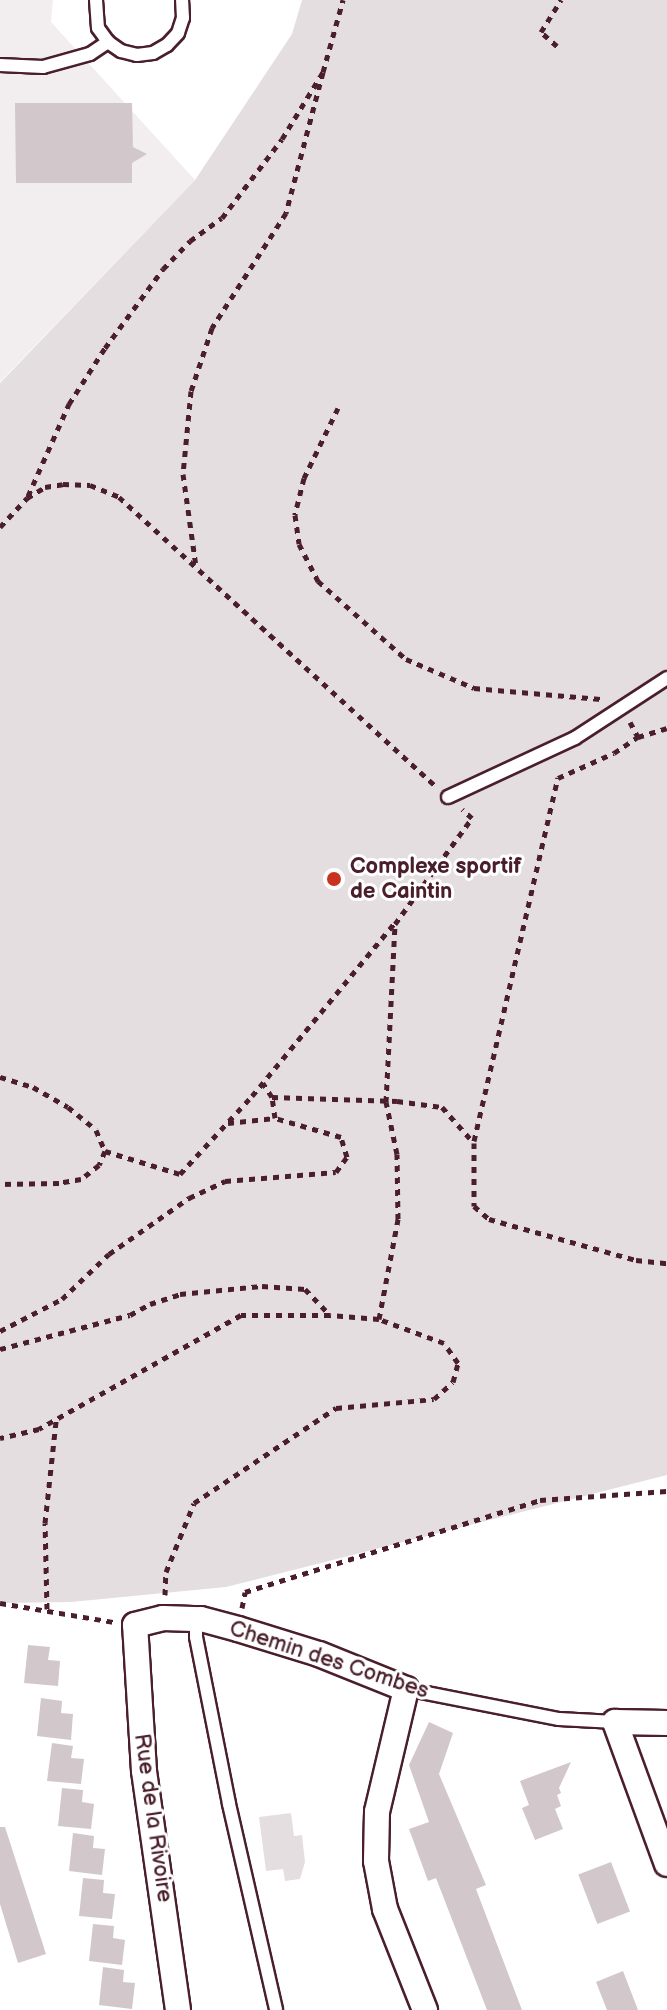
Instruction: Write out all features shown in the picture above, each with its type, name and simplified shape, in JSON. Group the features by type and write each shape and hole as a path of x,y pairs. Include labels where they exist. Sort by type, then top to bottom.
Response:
{"street":[{"name":"Chemin des Combes","path":"135,1625 163,1618 196,1619 319,1654 406,1689"},
{"name":"Rue de la Rivoire","path":"135,1625 144,1771 178,2010"},
{"path":"406,1689 377,1812 376,1861 385,1909 425,2010"},
{"name":"Chemin des Combes","path":"615,1722 667,1723"},
{"path":"615,1722 667,1864"}],"lane":[{"path":"96,0 98,28 108,42 121,51 137,55 153,53 167,45 178,33 183,18 182,0"},
{"path":"0,65 43,67 90,54 108,42"},
{"path":"448,797 538,758 622,710 667,678"},
{"path":"196,1619 196,1637 229,1804 276,2010"},
{"name":"Chemin des Combes","path":"406,1689 559,1719 615,1722"}],"path":[{"path":"196,566 183,474 191,391 212,328 286,213 343,0"},
{"path":"557,46 541,32 561,0"},
{"path":"0,527 27,498 69,404 105,348 163,269 190,241 222,218 282,139 323,72"},
{"path":"338,408 304,478 295,515 299,544 318,581 406,659 474,688 604,699 622,710 638,737"},
{"path":"27,498 54,485 90,485 119,497 472,818 395,924 252,1096 180,1174 105,1151"},
{"path":"667,728 638,737 614,753 558,778 474,1143 474,1206 489,1219 636,1260 667,1263"},
{"path":"379,1319 398,1219 397,1154 386,1102 395,924"},
{"path":"0,1077 33,1087 68,1107 96,1130 105,1151 99,1165 81,1179 59,1183 0,1184"},
{"path":"263,1082 272,1097 275,1118"},
{"path":"272,1097 442,1107 474,1143"},
{"path":"0,1331 62,1299 109,1254 189,1198 225,1181 336,1172 347,1157 341,1137 311,1125 275,1118 227,1123"},
{"path":"0,1349 130,1315 180,1294 262,1286 305,1289 330,1315"},
{"path":"0,1438 39,1429 241,1315 300,1312 379,1319 444,1343 458,1363 453,1382 434,1399 336,1408 194,1503 166,1572 163,1618"},
{"path":"47,1609 45,1523 56,1420"},
{"path":"238,1629 245,1592 402,1541 540,1500 667,1491"},
{"path":"0,1603 135,1625"}],"shaded area":[{"path":"0,0 53,0 51,22 195,180 0,382"},
{"name":"Complexe sportif de Caintin","path":"302,0 667,0 667,1475 226,1587 71,1602 0,1603 0,383 195,180 292,34"},
{"path":"291,1813 294,1836 302,1835 305,1862 300,1879 285,1881 283,1869 266,1871 259,1817"}],"building":[{"path":"15,103 132,103 133,147 147,154 132,163 132,183 16,183"},
{"path":"28,1645 50,1647 48,1660 60,1661 58,1686 24,1683"},
{"path":"41,1698 62,1701 61,1713 73,1714 71,1740 37,1736"},
{"path":"429,1722 453,1733 439,1774 486,1885 476,1889 522,2010 487,2010 436,1878 428,1881 409,1829 429,1822 409,1765"},
{"path":"52,1743 73,1746 71,1758 84,1759 81,1784 47,1781"},
{"path":"571,1762 559,1788 561,1793 557,1795 561,1806 555,1809 563,1829 535,1840 522,1808 529,1805 520,1781"},
{"path":"62,1788 83,1790 82,1802 94,1804 91,1829 58,1826"},
{"path":"0,1827 5,1827 46,1954 18,1963 0,1904"},
{"path":"73,1833 94,1836 93,1848 105,1849 102,1875 69,1871"},
{"path":"611,1862 630,1911 597,1924 578,1875"},
{"path":"83,1878 104,1880 103,1893 115,1894 112,1919 79,1916"},
{"path":"93,1924 114,1926 113,1938 125,1940 122,1965 89,1961"},
{"path":"103,1967 124,1970 123,1982 135,1983 132,2009 99,2005"},
{"path":"623,1971 638,2010 607,2010 596,1982"}],"place":[{"name":"Complexe sportif de Caintin","path":"334,879"}]}
